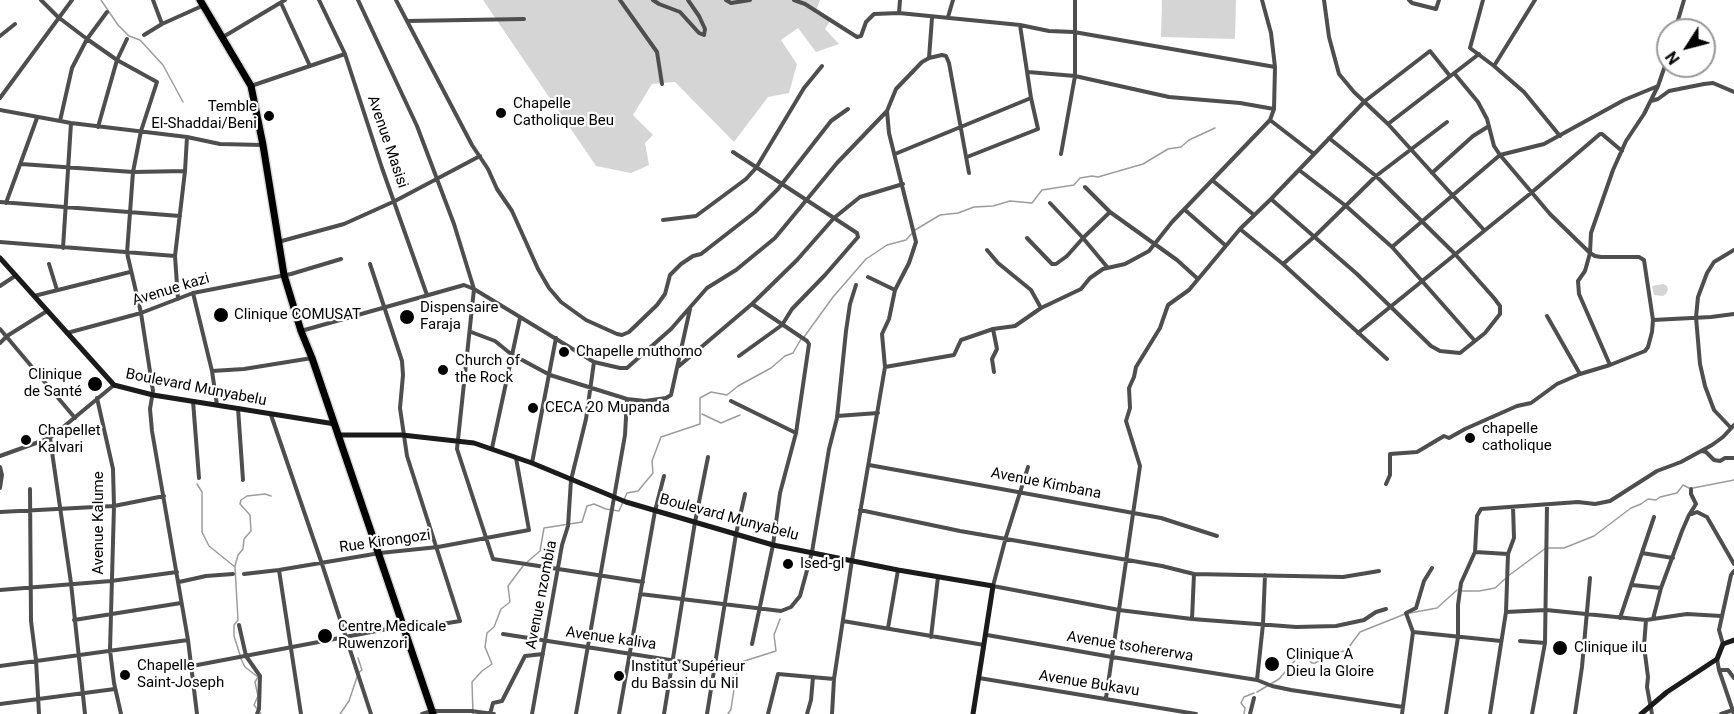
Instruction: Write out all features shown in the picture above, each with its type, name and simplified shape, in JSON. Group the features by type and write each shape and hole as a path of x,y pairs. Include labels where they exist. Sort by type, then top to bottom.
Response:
{"highway":[{"path":"201,2 251,86 284,275 301,332 380,553 433,713"}],"street":[{"path":"41,0 58,17 87,39 117,60 157,82 141,131 133,172 127,253 141,313 153,395 150,409 152,431 188,640 197,714"},
{"path":"0,98 72,0"},
{"path":"153,0 162,24"},
{"name":"Avenue Masisi","path":"319,0 345,54 427,295"},
{"path":"358,0 417,126 474,289 457,449 493,559 643,582"},
{"path":"396,0 497,189 512,211 538,269 561,303 586,320 622,335 629,332 662,300 670,275 676,268 688,258 701,254 755,212 781,185 831,121 848,109"},
{"path":"620,0 657,52 662,84"},
{"path":"653,0 680,12 699,33 704,34 705,28 688,0"},
{"path":"726,0 731,3 750,0"},
{"path":"794,0 805,4 857,37 861,36 866,22 874,14 899,13 1074,32 1275,67"},
{"path":"899,13 900,0"},
{"path":"948,17 953,0"},
{"path":"1062,154 1076,76 1075,0"},
{"path":"885,368 950,357 956,353 961,340 993,329 1015,326 1041,308 1081,289 1097,273 1132,261 1149,251 1172,222 1270,120 1274,109 1275,67 1271,33 1263,0"},
{"path":"1324,0 1329,37 1339,74 1354,92 1388,124 1484,230"},
{"path":"1409,0 1412,3 1436,9 1439,0"},
{"path":"1483,0 1470,48 1524,92 1560,136"},
{"path":"1494,66 1535,0"},
{"path":"1679,18 1684,0"},
{"path":"223,37 283,1 310,66"},
{"path":"144,36 201,2"},
{"path":"60,121 72,68 87,39 107,12"},
{"path":"929,58 932,18"},
{"path":"407,21 524,19"},
{"path":"1,34 15,24"},
{"path":"967,158 1038,129 1020,25"},
{"path":"98,127 117,60 127,39"},
{"path":"1106,698 1140,466 1126,421 1130,408 1129,388 1136,367 1160,328 1168,305 1189,290 1225,245 1365,101 1430,51 1478,102 1490,126 1494,146 1550,214 1590,253 1601,257 1642,258 1653,320 1652,332 1645,351 1557,384 1530,403 1517,406 1449,438 1444,436 1417,452 1390,454 1390,475 1386,484"},
{"path":"251,86 345,54"},
{"path":"1388,124 1479,54"},
{"path":"301,332 464,285 594,362 627,368 671,329 707,288 736,270 775,238 837,163 887,111 896,89 922,62 929,58 946,56 962,126 969,173"},
{"path":"663,220 696,216 746,179 756,168 804,88 822,66"},
{"path":"1028,72 1076,76 1169,97 1240,103 1274,109"},
{"path":"1610,365 1579,294 1578,280 1585,271 1590,253 1591,233 1613,170 1628,137 1650,102 1661,78"},
{"path":"1650,102 1669,92 1713,83 1734,92"},
{"path":"1392,247 1500,155 1544,144 1624,100 1658,86"},
{"path":"895,154 1031,98"},
{"path":"0,110 37,118 187,137 220,144 263,145"},
{"path":"832,714 834,680 852,560 885,368 882,338 895,290 916,247 903,184 889,133 887,111"},
{"path":"6,203 37,118"},
{"path":"1270,120 1314,154"},
{"path":"1283,264 1315,237 1376,176 1447,122"},
{"path":"63,248 70,123"},
{"path":"1432,173 1473,136 1490,126"},
{"path":"1358,333 1600,134 1622,151"},
{"path":"178,299 175,256 187,137"},
{"path":"1271,199 1392,306 1426,342 1440,351 1460,353 1485,333 1500,314 1500,306 1455,254 1421,220 1376,176 1329,138"},
{"path":"733,152 856,233 858,239 792,309 782,325 739,356"},
{"path":"278,242 344,224 395,201 480,156"},
{"path":"21,164 133,172 185,171"},
{"path":"1299,170 1346,206 1392,247 1475,341"},
{"path":"1212,180 1254,214"},
{"path":"677,367 752,304 797,260 834,218 860,197 903,184"},
{"path":"1085,187 1110,212 1198,279"},
{"path":"0,202 180,216"},
{"path":"1050,203 1107,268"},
{"path":"1185,210 1225,245"},
{"path":"1028,238 1052,264 1056,264 1110,212"},
{"path":"1240,229 1283,264 1387,359"},
{"path":"0,242 175,256"},
{"path":"987,250 998,263 1031,290 1041,308"},
{"path":"1446,714 1458,637 1461,583 1475,552 1480,508 1578,502 1595,504 1610,501 1657,471 1681,462 1724,437 1733,426 1714,410 1705,386 1700,364 1696,317 1698,297 1707,273 1714,262 1734,250"},
{"name":"Boulevard Munyabelu","path":"0,258 114,385 153,395 335,424"},
{"name":"Avenue kazi","path":"67,333 141,313 193,293 284,275 341,259"},
{"path":"50,264 57,290"},
{"path":"192,666 346,636 460,621 407,456 402,435 400,408 402,361 370,264"},
{"path":"33,297 130,272"},
{"path":"0,286 15,276"},
{"path":"868,277 895,290"},
{"path":"640,594 781,611 791,607 800,596 812,552 829,449 837,416 846,331 850,304 856,285"},
{"path":"193,293 212,371 217,405"},
{"path":"752,304 809,344 796,433 780,493 773,545 752,644"},
{"path":"471,332 495,341 511,354 550,375 627,399 645,401 671,395 690,307"},
{"path":"0,343 7,336 47,311"},
{"path":"1653,320 1734,314"},
{"path":"1547,316 1580,374"},
{"path":"492,448 520,318"},
{"path":"0,329 75,418"},
{"path":"993,329 997,349 992,359 994,372"},
{"path":"532,463 556,338"},
{"path":"212,371 244,369 312,358"},
{"name":"Avenue nzombia","path":"532,714 557,570 568,523 571,480 586,418 594,362"},
{"path":"0,456 50,438 114,385"},
{"name":"Avenue Kalume","path":"97,398 113,469 110,650 121,714"},
{"path":"576,714 625,435 627,399"},
{"path":"193,401 199,478"},
{"path":"731,401 796,433"},
{"path":"238,408 243,480"},
{"path":"837,416 878,413"},
{"path":"271,415 371,714"},
{"name":"Boulevard Munyabelu","path":"339,435 402,435 457,441 492,448 613,495 623,501 773,545 993,586"},
{"path":"50,438 71,584 85,714"},
{"path":"1701,451 1720,461 1725,458 1734,458"},
{"path":"664,714 708,456"},
{"name":"Rue Kirongozi","path":"244,574 322,564 380,553 438,547 529,530 516,457"},
{"name":"Avenue Kimbana","path":"869,465 1161,518 1217,536"},
{"path":"972,714 987,635 993,586 1015,504 1028,466"},
{"path":"0,467 2,475 0,488"},
{"path":"619,714 655,511 664,476"},
{"path":"30,489 32,621 39,714"},
{"path":"1653,619 1661,588 1682,531 1696,504 1691,489"},
{"path":"706,714 716,667 736,534 745,494"},
{"path":"0,512 114,506 164,496"},
{"path":"1532,714 1545,644 1547,505"},
{"path":"1490,714 1506,612 1508,554 1514,538 1514,507"},
{"path":"860,510 960,531 1006,537 1194,574 1343,577 1379,571"},
{"path":"1691,514 1697,512 1707,518 1734,564"},
{"path":"1620,618 1654,517"},
{"path":"1475,552 1508,554"},
{"path":"1642,553 1672,558"},
{"path":"1402,714 1413,632 1406,613 1416,608 1424,581 1432,568"},
{"path":"279,570 301,714"},
{"path":"888,628 898,570"},
{"path":"1721,714 1733,712 1717,659 1723,644 1719,630 1721,616 1734,571"},
{"path":"0,590 177,573"},
{"path":"178,582 206,576 233,574"},
{"path":"1192,619 1194,574"},
{"path":"1257,680 1265,575"},
{"path":"931,637 938,577"},
{"path":"1575,714 1582,667 1590,578"},
{"path":"1632,585 1661,588"},
{"path":"993,586 1119,610 1192,619 1296,627 1336,626 1364,620 1386,609"},
{"path":"74,620 181,603"},
{"path":"1506,612 1546,610 1646,620 1687,614 1721,616"},
{"path":"1646,620 1644,646 1648,663 1647,687 1652,714"},
{"path":"843,621 985,645"},
{"path":"239,625 242,657 260,676 257,714"},
{"path":"1413,632 1501,641"},
{"name":"Avenue kaliva","path":"503,634 716,667"},
{"name":"Avenue tsohererwa","path":"987,635 1257,680 1270,686 1403,707"},
{"path":"0,666 188,640"},
{"path":"1723,644 1734,640"},
{"path":"1520,641 1545,644"},
{"path":"422,714 473,711 492,714 493,703 502,701 525,656 543,654"},
{"path":"1641,714 1667,692 1717,659"},
{"path":"1719,670 1728,670 1734,678"},
{"path":"768,714 778,674 834,680"},
{"path":"807,714 813,677"},
{"name":"Avenue Bukavu","path":"978,678 1196,714"},
{"path":"0,704 116,689"},
{"path":"1250,714 1254,698"}],"shaded area":[{"path":"483,0 820,0 815,13 830,21 825,29 839,44 816,52 798,28 781,40 797,64 789,93 768,97 734,142 675,82 652,84 633,115 653,135 645,143 649,165 631,173 596,166"},
{"path":"1162,0 1236,0 1235,39 1161,37"},
{"path":"1663,284 1667,286 1666,294 1654,295 1652,286"}],"waterway":[{"path":"101,0 118,25 129,36 140,40 163,65 183,102"},
{"path":"804,337 833,297 866,259 887,245 906,240 915,230 940,215 1010,201 1032,203 1042,190 1074,185 1080,178 1098,177 1143,164 1168,149 1181,147 1189,140 1215,128"},
{"path":"526,563 540,551 544,528 582,522 587,506 594,504 619,511 627,493 638,491 653,473 652,461 661,437 700,424 700,398 711,392 727,395 793,353 801,339"},
{"path":"702,414 721,423 740,415"},
{"path":"1693,488 1734,480"},
{"path":"197,484 202,492 202,532 209,546 235,567 238,620 234,625 234,636 240,655"},
{"path":"1508,576 1546,548 1564,548 1594,536 1631,508 1648,499 1656,500 1677,493 1683,485 1689,488"},
{"path":"235,566 238,555 243,549 244,539 251,531 250,515 240,504 241,500 247,496 265,494 271,496"},
{"path":"473,714 472,682 492,664 485,647 487,633 494,627 501,609 510,602 508,586 523,566"},
{"path":"1462,591 1495,588 1505,579"},
{"path":"1410,613 1437,608 1457,590"},
{"path":"1257,692 1279,679 1298,657 1303,655 1315,663 1321,660 1321,654 1346,651 1360,632 1405,614"},
{"path":"728,714 731,709 738,663 776,651 774,635 780,619"},
{"path":"358,658 362,670 358,673"},
{"path":"241,659 245,667 258,677 255,682 258,696 254,705 261,714"},
{"path":"340,714 349,701 357,677"},
{"path":"1244,714 1245,708 1241,703 1244,697 1254,693"}],"place":[{"name":"Chapelle Catholique Beu","path":"501,113"},
{"name":"Temble El-Shaddai/Beni","path":"269,116"},
{"name":"Clinique COMUSAT","path":"221,315"},
{"name":"Dispensaire Faraja","path":"407,317"},
{"name":"Chapelle muthomo","path":"564,352"},
{"name":"Church of the Rock","path":"443,370"},
{"name":"Clinique de Santé","path":"95,384"},
{"name":"CECA 20 Mupanda","path":"533,408"},
{"name":"chapelle catholique","path":"1470,438"},
{"name":"Chapellet Kalvari","path":"26,440"},
{"name":"Ised-gl","path":"788,564"},
{"name":"Centre Medicale Ruwenzori","path":"325,636"},
{"name":"Clinique ilu","path":"1560,648"},
{"name":"Clinique A Dieu la Gloire","path":"1272,664"},
{"name":"Chapelle Saint-Joseph","path":"125,675"},
{"name":"Institut Supérieur du Bassin du Nil","path":"619,676"}]}
